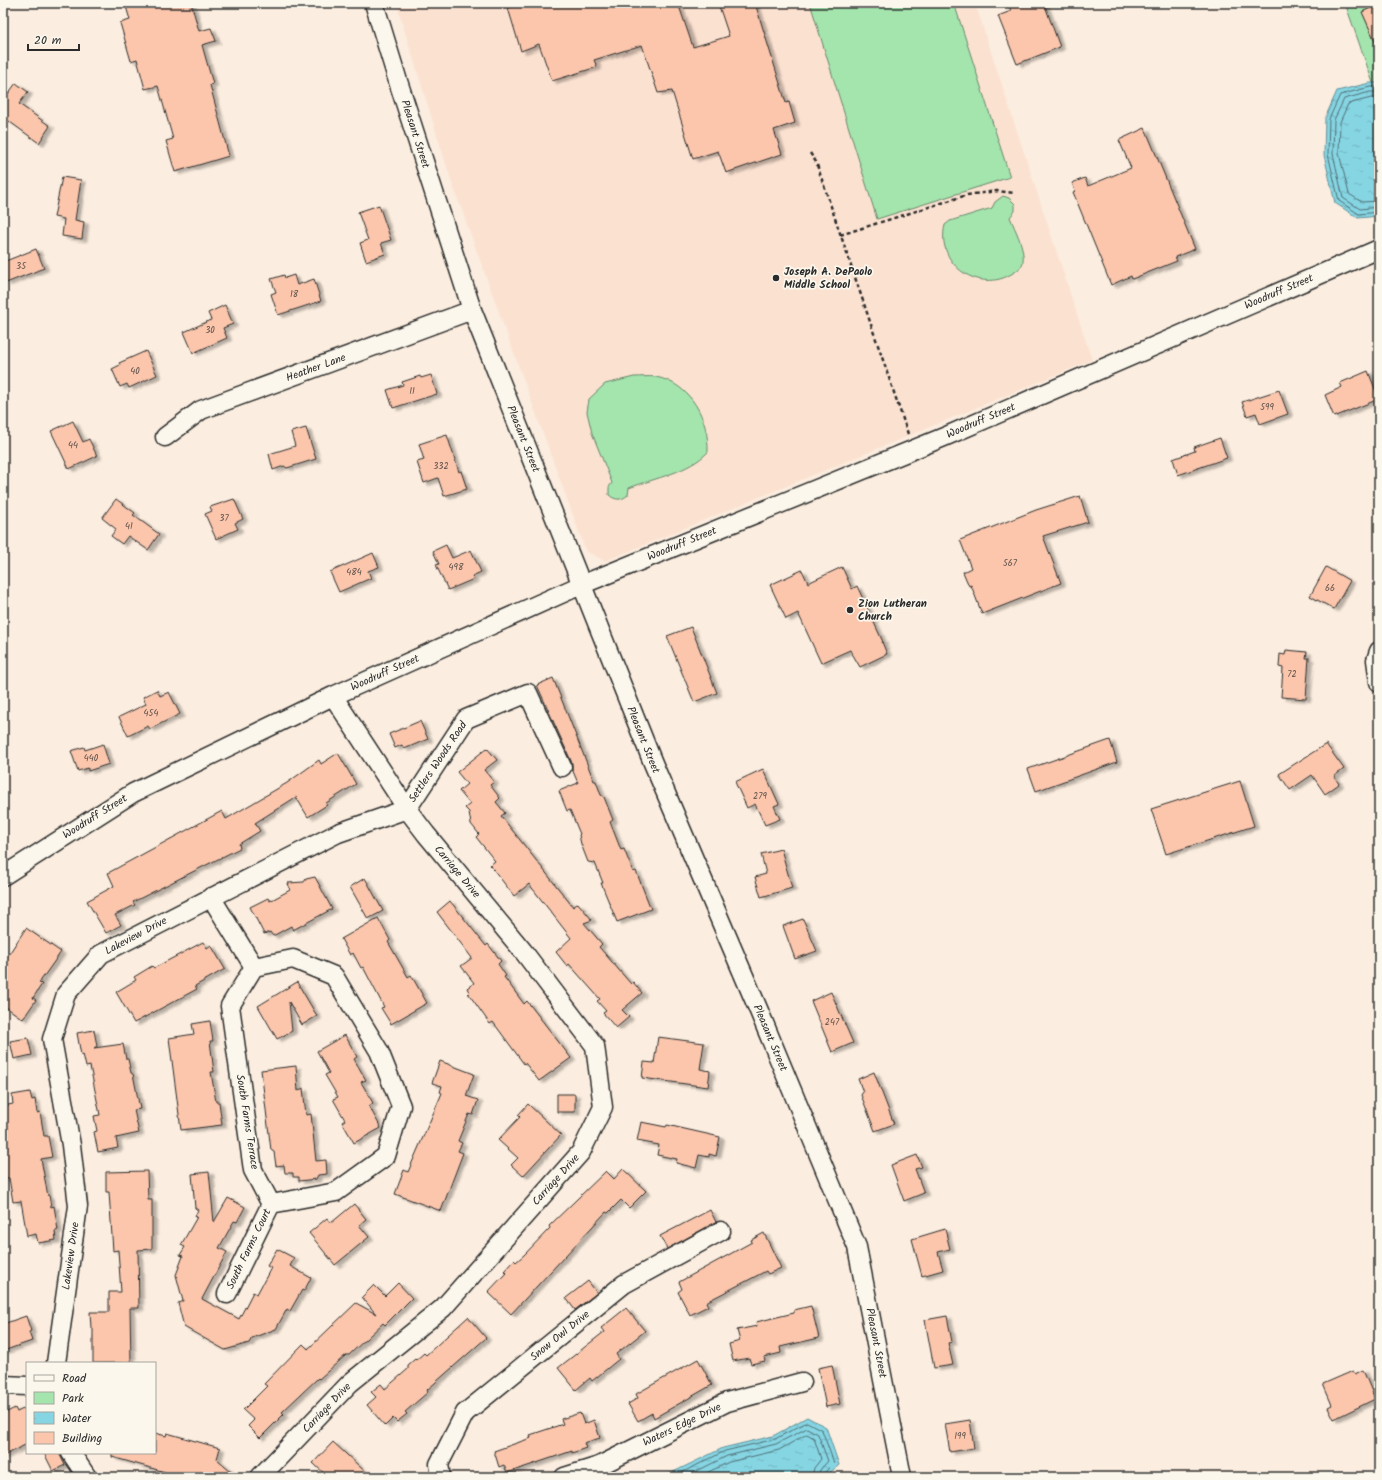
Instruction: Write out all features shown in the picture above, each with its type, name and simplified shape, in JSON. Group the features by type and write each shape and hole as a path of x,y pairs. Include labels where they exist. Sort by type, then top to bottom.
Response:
{"street":[{"name":"Pleasant Street","path":"374,3 396,78 472,310 653,763 759,1011 857,1247 902,1477"},
{"name":"Woodruff Street","path":"3,876 134,793 333,696 581,585 913,449 1379,249"},
{"name":"Heather Lane","path":"165,437 201,410 472,310"},
{"path":"1379,651 1376,660 1379,682"},
{"name":"Settlers Woods Road","path":"407,809 466,719 528,693 562,767"},
{"name":"Carriage Drive","path":"271,1473 350,1383 443,1308 581,1152 603,1107 595,1046 523,951 407,809 333,696"},
{"name":"Lakeview Drive","path":"56,1362 78,1206 71,1145 52,1039 66,994 101,954 338,833 407,809"},
{"path":"211,897 254,967 293,959 334,976 379,1051 402,1106 386,1156 336,1192 271,1204"},
{"name":"South Farms Terrace","path":"254,967 230,1006 253,1170 271,1204"},
{"name":"South Farms Court","path":"227,1294 271,1204"},
{"name":"Snow Owl Drive","path":"441,1477 439,1464 465,1413 624,1284 721,1232"},
{"name":"Waters Edge Drive","path":"564,1477 599,1466 727,1402 802,1382"},
{"path":"3,1384 26,1386"},
{"path":"72,1454 87,1477"}],"path":[{"path":"810,153 816,162 913,449"},
{"path":"840,235 967,196 997,191 1014,193"}],"shaded area":[{"name":"Joseph A. DePaolo Middle School","path":"396,3 975,3 1092,360 605,561 586,551 452,183"}],"green space":[{"path":"810,3 954,3 1010,177 877,219"},
{"path":"1345,3 1379,3 1379,100"},
{"path":"1003,196 1009,198 1015,204 1015,211 1010,217 1023,250 1023,262 1017,271 1000,279 987,280 974,278 953,264 947,252 944,239 945,225 950,221 992,208 995,202"},
{"path":"634,377 656,377 668,381 679,387 688,395 696,405 705,427 708,452 700,459 682,470 629,488 628,495 621,499 617,499 609,495 609,487 612,483 592,433 587,412 589,399 605,384"}],"water":[{"path":"1370,83 1379,83 1379,216 1358,218 1335,203 1324,155 1325,118 1337,91"},
{"path":"807,1417 826,1427 839,1465 825,1477 663,1477 723,1448 773,1436"}],"building":[{"path":"125,3 191,3 199,31 211,28 216,41 202,45 213,84 210,85 229,156 175,172 166,141 173,139 158,86 145,89 137,59 131,61 120,23 130,20"},
{"path":"523,3 678,3 693,47 729,36 718,3 755,3 786,103 789,102 795,123 774,130 782,154 726,173 718,151 693,159 672,91 658,93 642,45 594,60 597,67 552,81 539,44 521,51 508,8"},
{"path":"1008,3 1044,3 1060,47 1017,64 998,16 1011,11"},
{"path":"1379,4 1379,50 1362,12"},
{"path":"16,83 28,92 19,104 50,126 39,143 3,117 3,101"},
{"path":"1145,128 1195,249 1175,257 1177,261 1132,279 1131,276 1111,285 1073,192 1075,191 1072,183 1085,178 1088,186 1131,168 1119,140"},
{"path":"62,177 81,180 75,220 84,222 82,239 62,236 64,219 54,217"},
{"path":"379,205 391,240 381,243 385,254 366,261 360,243 368,240 358,212"},
{"path":"36,249 44,268 6,283 3,276 3,262"},
{"path":"284,275 285,278 294,275 297,285 314,279 321,301 278,315 271,294 276,292 271,279"},
{"path":"225,305 233,324 223,328 227,338 193,353 184,332 211,320 208,313"},
{"path":"146,351 157,375 129,388 127,384 120,387 112,369 120,365 119,363"},
{"path":"1368,371 1379,399 1334,417 1325,395 1342,387 1340,383"},
{"path":"431,375 437,394 393,408 387,390 403,385 402,382 420,376 421,378"},
{"path":"1279,390 1288,414 1260,424 1256,413 1247,416 1242,402"},
{"path":"73,421 83,442 89,439 97,456 69,469 51,431"},
{"path":"306,428 316,459 287,468 284,466 273,470 269,454 295,446 291,432"},
{"path":"447,435 459,472 461,471 467,489 444,496 438,478 424,483 417,462 424,460 419,444"},
{"path":"1220,438 1227,458 1178,475 1173,459 1195,451 1194,447"},
{"path":"1080,496 1088,522 1043,536 1061,583 982,614 971,585 969,586 963,572 971,568 960,540 1036,510"},
{"path":"116,499 135,513 133,515 159,534 148,550 128,536 122,544 111,536 116,529 102,518"},
{"path":"234,499 243,519 235,523 238,529 216,539 205,514 212,511 210,507"},
{"path":"446,545 452,558 471,550 481,572 472,576 474,579 448,590 436,565 439,564 433,551"},
{"path":"373,553 379,567 368,571 371,578 339,592 330,572"},
{"name":"Zion Lutheran Church","path":"842,567 852,589 857,586 887,654 860,667 850,650 821,663 798,613 786,619 770,585 802,570 808,583"},
{"path":"1326,567 1350,581 1334,609 1310,596"},
{"path":"691,627 717,693 694,702 667,636"},
{"path":"1286,650 1307,652 1306,658 1309,658 1306,699 1281,697 1283,668 1279,667 1280,654 1285,655"},
{"path":"553,678 594,781 596,781 601,795 604,797 613,820 610,822 621,850 624,849 633,872 636,871 651,909 617,922 601,883 603,883 595,863 588,862 581,844 580,834 570,810 567,811 559,791 578,783 572,769 572,763 537,685"},
{"path":"157,690 160,696 169,692 180,714 150,729 148,726 128,736 119,717 146,704 143,697"},
{"path":"420,721 428,739 404,749 402,745 395,748 389,734"},
{"path":"1110,740 1117,762 1036,791 1028,769"},
{"path":"103,744 109,764 88,771 88,768 78,771 71,751 84,747 85,750"},
{"path":"1326,744 1344,769 1334,776 1339,784 1325,794 1312,775 1290,790 1279,774"},
{"path":"487,748 497,760 484,770 494,782 490,785 500,798 496,802 505,813 501,816 573,907 578,903 592,920 584,923 602,944 599,947 631,984 633,982 642,993 622,1010 629,1017 616,1028 603,1013 606,1011 597,1001 600,999 569,964 567,966 556,952 571,938 529,884 514,896 490,865 495,861 476,837 479,834 471,824 469,812 465,808 470,804 459,791 467,784 457,772"},
{"path":"338,753 356,784 326,803 327,805 308,817 296,797 255,823 260,831 239,844 240,848 133,902 135,905 115,915 121,925 106,933 87,901 114,886 108,873 222,811 226,819 287,783 319,760 321,764"},
{"path":"763,769 779,804 774,806 780,819 765,825 755,804 747,808 735,782"},
{"path":"1240,781 1254,826 1166,854 1151,809"},
{"path":"781,849 792,888 761,897 755,877 766,874 761,854"},
{"path":"315,877 332,909 293,930 291,926 273,936 270,932 264,934 250,907 268,898 270,901 290,890 288,883 304,882 306,879"},
{"path":"365,878 383,911 368,919 350,887"},
{"path":"450,901 486,946 488,944 501,961 498,964 506,976 504,977 524,1004 527,1001 571,1058 539,1081 525,1063 524,1064 493,1022 490,1024 468,993 467,988 474,983 461,966 472,958 437,912"},
{"path":"378,918 390,940 388,942 408,977 411,975 427,1003 391,1024 381,1008 384,1007 363,967 361,968 353,953 350,955 341,939"},
{"path":"803,919 817,951 795,959 783,926"},
{"path":"26,928 61,952 39,983 42,984 33,998 36,1000 23,1019 3,1005 3,963"},
{"path":"203,942 207,948 211,945 225,969 195,986 197,989 134,1023 116,992 136,980 134,977 152,966 154,968"},
{"path":"297,982 317,1016 302,1025 289,1002 292,1031 277,1039 258,1006"},
{"path":"831,992 853,1043 832,1052 811,1001"},
{"path":"210,1021 213,1041 210,1041 214,1072 211,1072 216,1102 219,1102 222,1125 181,1130 169,1038 194,1034 192,1024"},
{"path":"94,1030 97,1046 94,1048 123,1044 126,1059 128,1059 131,1073 133,1074 140,1109 134,1110 139,1133 116,1138 118,1148 98,1152 94,1132 97,1131 94,1116 100,1115 90,1066 86,1067 83,1054 81,1055 77,1033"},
{"path":"345,1035 357,1057 354,1059 366,1080 361,1082 373,1103 369,1106 381,1128 354,1143 342,1122 345,1120 333,1099 338,1097 325,1075 329,1073 317,1051"},
{"path":"658,1037 704,1043 700,1069 710,1071 708,1087 642,1078 644,1062 654,1063"},
{"path":"28,1038 32,1055 14,1059 10,1041"},
{"path":"440,1061 474,1074 466,1096 478,1100 473,1115 469,1114 458,1141 462,1143 458,1151 463,1153 441,1211 395,1194 404,1170 408,1172 442,1093 440,1092 442,1086 432,1083"},
{"path":"296,1066 298,1091 303,1088 306,1115 311,1114 316,1161 326,1160 327,1174 318,1175 316,1179 299,1181 299,1177 293,1177 293,1173 285,1173 284,1165 276,1166 274,1152 271,1150 261,1070"},
{"path":"874,1072 894,1124 875,1131 861,1095 863,1092 858,1079"},
{"path":"30,1092 32,1100 35,1099 37,1113 40,1112 44,1136 48,1136 52,1157 41,1159 48,1196 49,1195 51,1207 54,1206 58,1230 55,1231 56,1240 38,1243 36,1234 27,1236 21,1201 13,1202 9,1178 3,1179 3,1131 8,1130 3,1106 13,1104 12,1095"},
{"path":"557,1094 575,1094 575,1112 557,1112"},
{"path":"528,1104 561,1135 523,1176 511,1165 518,1158 498,1140 520,1117 518,1115"},
{"path":"641,1122 666,1127 667,1125 720,1137 716,1156 709,1154 709,1157 699,1155 696,1168 676,1163 677,1159 657,1155 659,1145 637,1141"},
{"path":"917,1155 922,1167 915,1169 924,1193 904,1201 891,1165"},
{"path":"623,1169 646,1191 629,1208 621,1200 608,1213 606,1212 511,1314 488,1292 506,1273 504,1271 514,1260 516,1262 524,1255 550,1228 549,1226 606,1171 614,1179"},
{"path":"147,1171 148,1200 152,1200 152,1249 138,1250 139,1308 130,1308 131,1362 93,1362 93,1328 91,1328 90,1312 109,1312 109,1292 121,1292 118,1250 113,1251 109,1192 106,1192 106,1172"},
{"path":"209,1172 214,1222 228,1198 245,1207 237,1222 234,1221 219,1248 227,1252 202,1299 239,1319 253,1292 257,1294 271,1268 267,1266 277,1249 294,1258 290,1266 311,1278 290,1311 287,1309 276,1329 252,1338 249,1343 225,1350 184,1327 178,1303 183,1301 176,1275 183,1256 180,1255 185,1247 181,1245 197,1217 195,1216 198,1210 195,1208 192,1174"},
{"path":"354,1204 366,1219 359,1225 369,1237 335,1265 309,1233 327,1218 331,1223"},
{"path":"710,1210 716,1222 667,1249 660,1236"},
{"path":"945,1229 950,1249 938,1252 943,1270 922,1276 912,1239"},
{"path":"764,1233 781,1268 768,1274 766,1271 706,1302 708,1306 690,1315 678,1292 682,1289 679,1282 752,1242 751,1240"},
{"path":"588,1281 597,1293 575,1310 566,1298"},
{"path":"398,1283 412,1298 385,1325 383,1323 349,1355 346,1355 319,1379 318,1378 282,1412 284,1414 260,1438 248,1426 254,1420 243,1410 267,1386 264,1384 303,1344 308,1349 356,1303 376,1314 362,1297 374,1285 385,1296"},
{"path":"811,1306 819,1338 780,1347 781,1353 764,1357 765,1361 751,1364 749,1358 733,1361 729,1344 740,1341 737,1330 757,1326 756,1322 794,1313 794,1310"},
{"path":"626,1308 645,1331 616,1354 619,1359 592,1381 590,1378 576,1390 558,1368 604,1332 601,1328"},
{"path":"26,1316 31,1331 29,1332 32,1341 3,1351 3,1324"},
{"path":"947,1316 952,1342 948,1343 953,1365 934,1368 925,1320"},
{"path":"468,1317 486,1338 427,1390 428,1392 405,1412 407,1414 397,1422 393,1418 385,1426 367,1405 376,1397 371,1392 381,1384 385,1389 408,1369 408,1365 424,1353 426,1355"},
{"path":"698,1359 712,1385 654,1418 652,1413 638,1421 628,1404 638,1398 636,1394"},
{"path":"832,1365 840,1404 826,1407 818,1368"},
{"path":"1363,1370 1375,1399 1334,1419 1328,1407 1332,1405 1323,1384 1353,1371 1355,1374"},
{"path":"15,1408 17,1412 26,1408 26,1444 3,1456 3,1414"},
{"path":"580,1413 584,1424 594,1420 600,1438 584,1443 586,1448 572,1453 572,1451 507,1473 504,1465 499,1467 494,1451 531,1438 530,1435 563,1424 561,1419"},
{"path":"970,1420 974,1448 950,1452 945,1424"},
{"path":"156,1433 166,1436 167,1433 220,1448 217,1459 238,1477 168,1477 164,1474 165,1472 112,1457 112,1454 156,1454"},
{"path":"333,1442 371,1477 328,1477 313,1463"},
{"path":"44,1454 60,1454 65,1465 53,1471"}],"place":[{"name":"Joseph A. DePaolo Middle School","path":"776,278"},
{"name":"Zion Lutheran Church","path":"850,610"}]}
